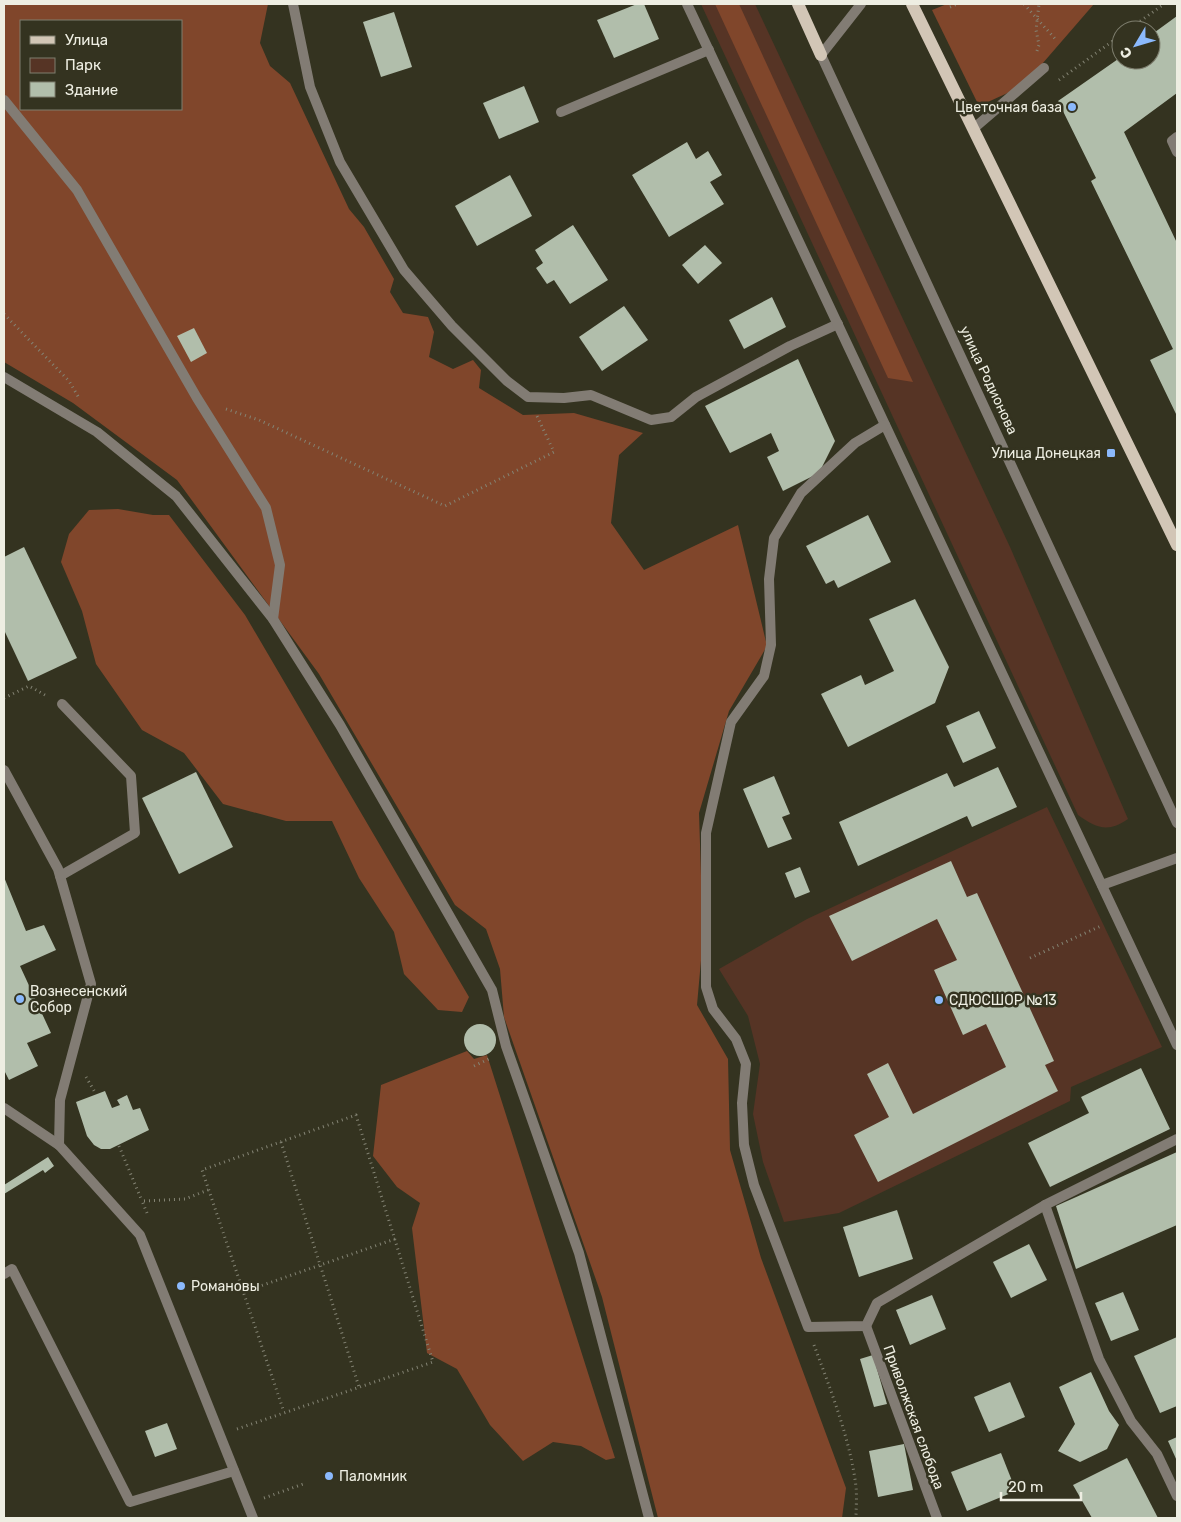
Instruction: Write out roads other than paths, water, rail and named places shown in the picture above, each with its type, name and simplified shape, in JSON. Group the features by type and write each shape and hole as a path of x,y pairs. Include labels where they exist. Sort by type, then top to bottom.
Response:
{"main road":[{"name":"улица Родионова","path":"798,4 821,55"},
{"path":"912,4 1177,545"}],"street":[{"path":"294,4 310,87 340,162 404,270 452,326 508,381 528,397 564,398 591,395 651,420 671,417 696,397 790,346 838,324"},
{"path":"687,4 1177,1045"},
{"path":"821,55 861,4"},
{"path":"561,112 709,50"},
{"name":"улица Родионова","path":"821,55 1177,823"},
{"path":"973,129 1044,68"},
{"path":"4,100 77,190 192,390 266,508 280,565 273,619"},
{"path":"1177,138 1172,141 1177,152"},
{"path":"4,377 97,432 176,496 273,619 340,725 492,990 509,1055 579,1252 649,1518"},
{"path":"885,425 855,443 801,493 774,538 769,578 771,645 764,676 731,722 706,833 706,987 713,1009 736,1039 746,1064 742,1103 746,1153 754,1185 808,1327 866,1326 877,1303 1045,1205 1177,1139"},
{"path":"60,876 135,833 131,776 62,704"},
{"path":"4,770 58,868 90,984 60,1100 60,1145"},
{"path":"1102,885 1177,858"},
{"path":"4,1108 60,1145 140,1235 253,1518"},
{"path":"1045,1205 1099,1359 1131,1421 1157,1454 1177,1496"},
{"path":"4,1274 12,1270 130,1502 234,1471"},
{"name":"Приволжская слобода","path":"866,1326 937,1518"}],"place":[{"name":"Цветочная база","path":"1072,107"},
{"name":"Улица Донецкая","path":"1111,453"},
{"name":"Вознесенский Собор","path":"20,999"},
{"name":"СДЮСШОР №13","path":"939,1000"},
{"name":"Романовы","path":"181,1286"},
{"name":"Паломник","path":"329,1476"}]}
